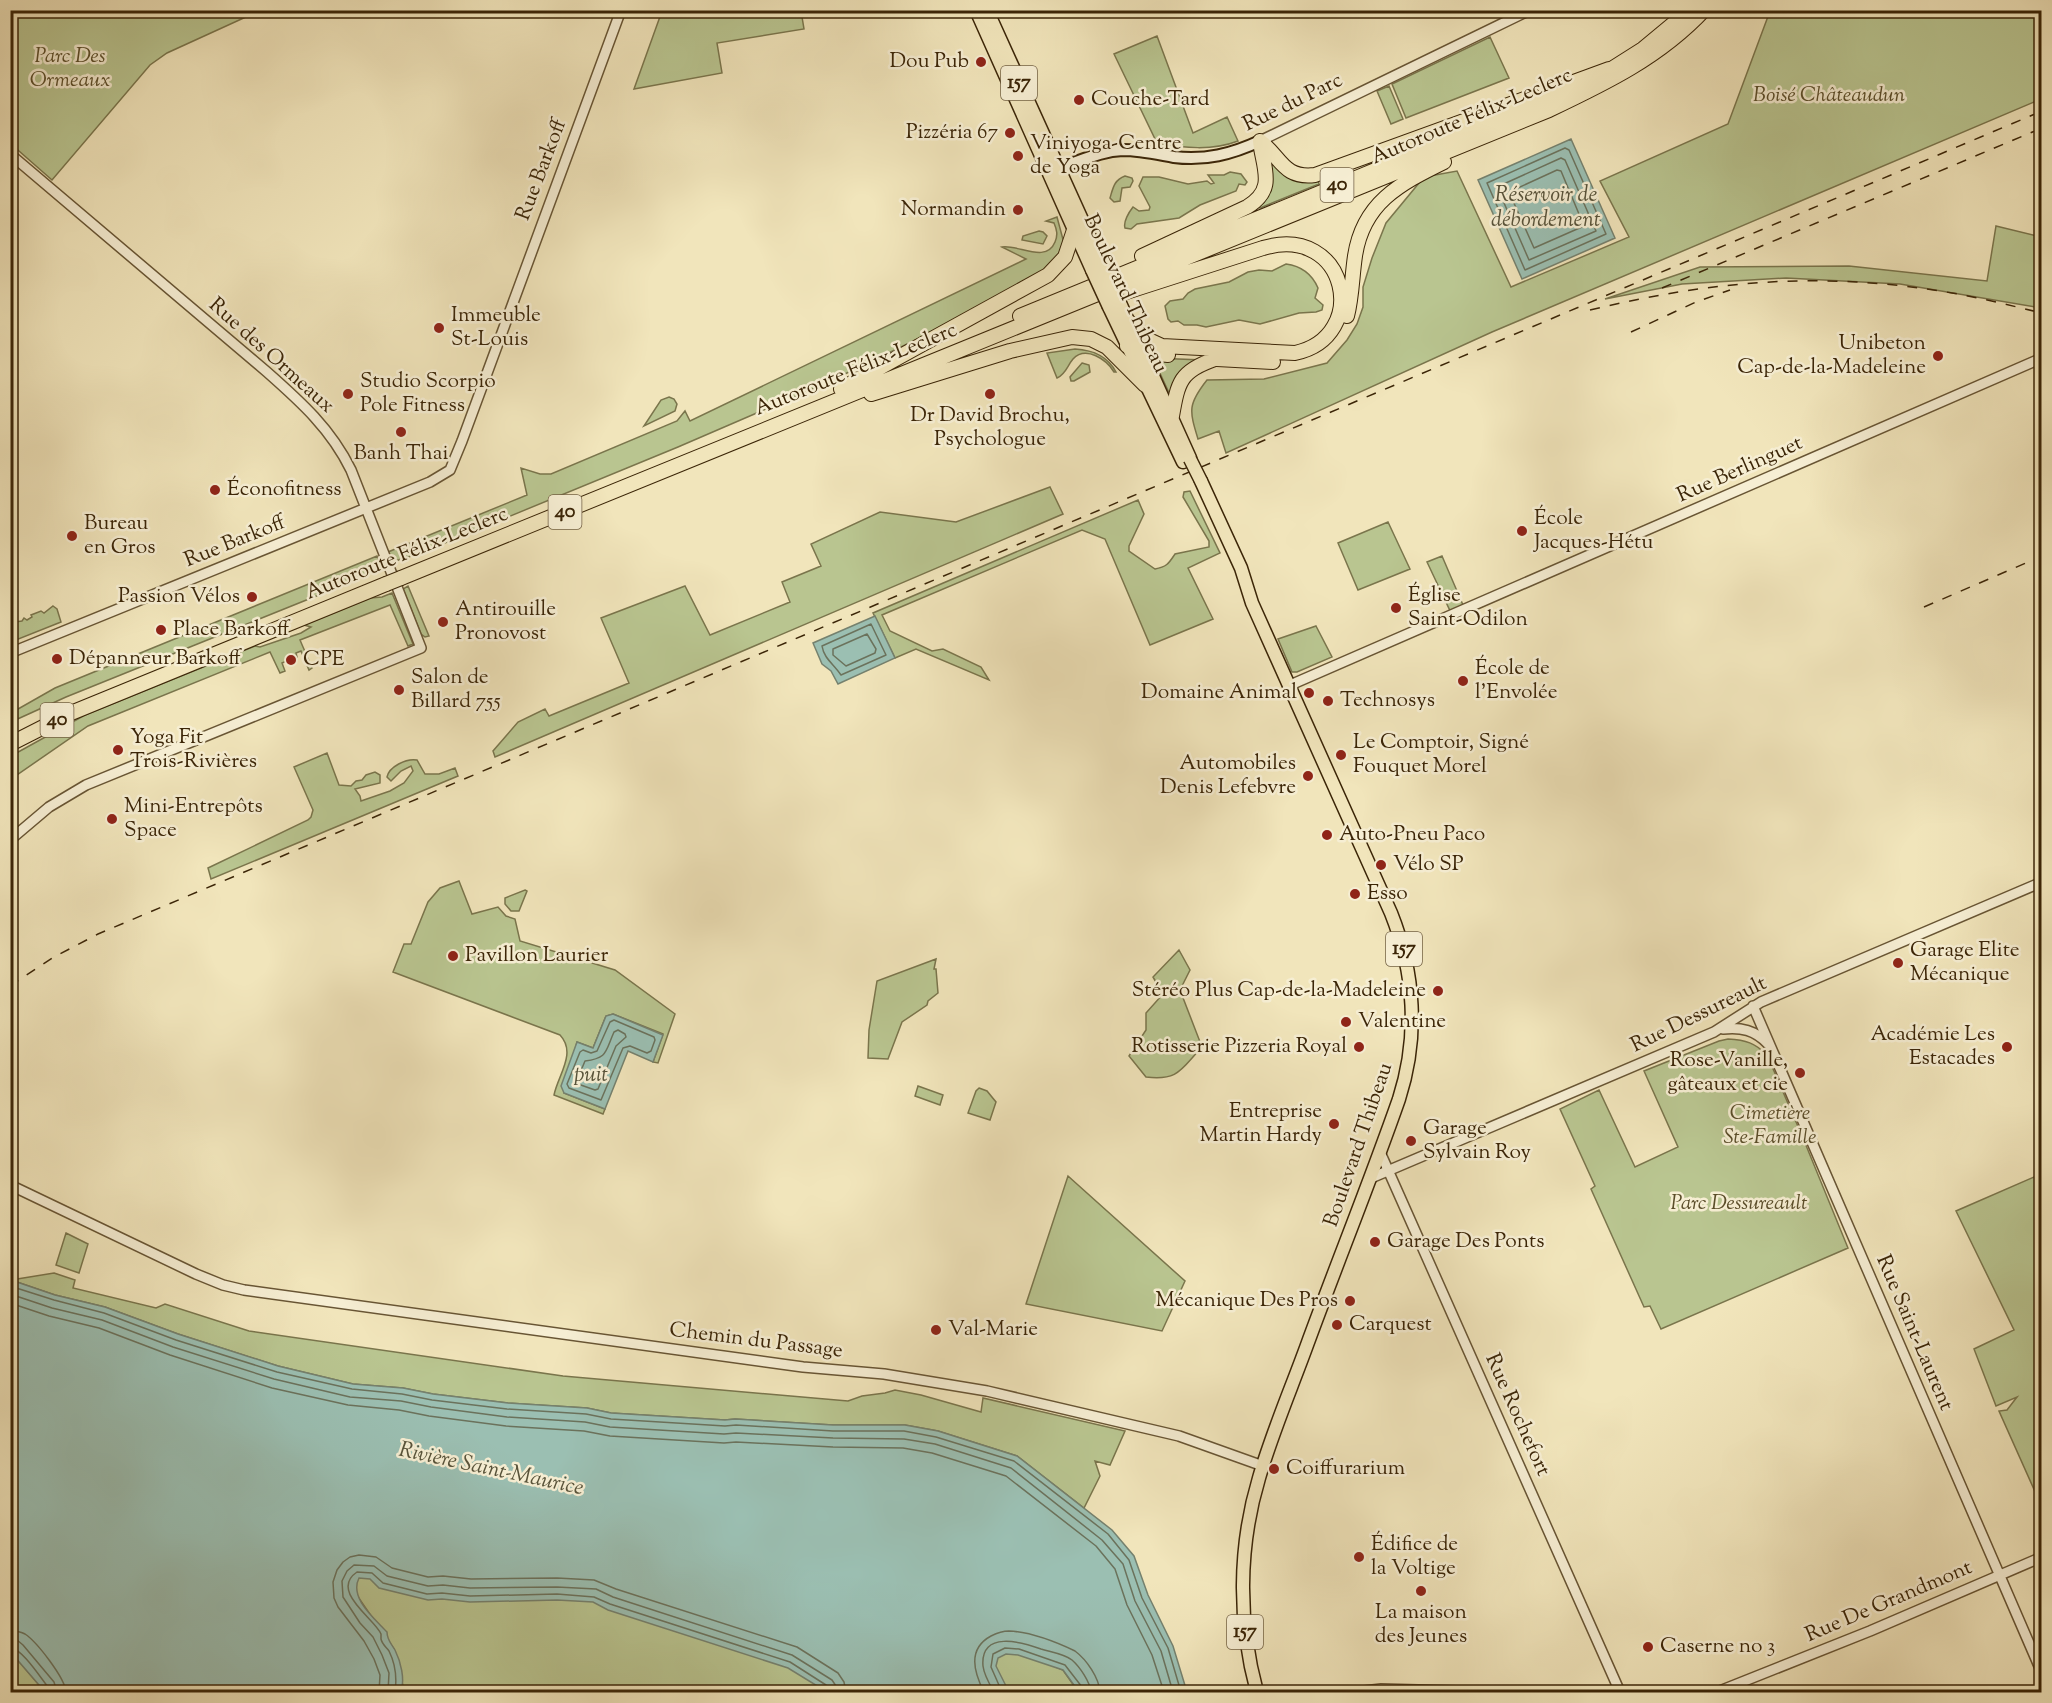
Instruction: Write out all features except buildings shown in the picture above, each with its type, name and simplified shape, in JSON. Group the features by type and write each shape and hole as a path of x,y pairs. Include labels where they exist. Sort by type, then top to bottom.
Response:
{"highway":[{"name":"Autoroute Félix-Leclerc","path":"10,744 71,713 399,574 841,389 1559,95 1618,66 1665,33 1690,10"},
{"name":"Autoroute Félix-Leclerc","path":"399,574 817,408 1549,110 1614,79 1650,57 1676,37 1704,10"},
{"path":"1260,141 1271,149 1288,171 1303,176 1319,175 1618,66"},
{"path":"1127,346 1162,355 1293,361 1308,358 1325,349 1339,334 1346,320 1359,237 1368,217 1378,204 1417,176 1549,110"},
{"path":"1055,301 1252,203 1262,192 1267,176 1260,141"},
{"path":"841,389 1048,275 1065,257 1074,230"},
{"path":"1032,321 1282,244 1304,246 1322,257 1335,273 1341,293 1340,310 1331,330 1314,345 1295,352 1162,346 1149,340 1129,322"},
{"path":"817,408 903,385 1010,351 1067,337 1088,338 1105,345 1145,385"},
{"path":"1172,416 1177,388 1183,377 1196,366 1215,359"},
{"name":"Autoroute Félix-Leclerc","path":"10,734 77,701 385,580"}],"main road":[{"name":"Boulevard Thibeau","path":"976,10 1054,170 1074,230 1098,268"},
{"name":"Boulevard Thibeau","path":"987,10 1114,305 1127,346 1145,385 1187,460 1241,568 1247,591 1288,686 1391,913 1407,964 1412,1007 1410,1053 1401,1092 1263,1466 1254,1496 1242,1585 1246,1637 1257,1692"},
{"name":"Rue du Parc","path":"1054,170 1095,155 1114,151 1206,158 1232,153 1260,141"},
{"name":"Boulevard Thibeau","path":"1114,305 1129,322 1172,416 1187,460"}],"street":[{"name":"Rue Barkoff","path":"10,653 448,473 452,468 621,10"},
{"name":"Rue du Parc","path":"1260,141 1530,10"},
{"name":"Rue des Ormeaux","path":"10,154 314,414 343,454 421,648 86,785 49,807 10,840"},
{"name":"Rue Berlinguet","path":"1288,686 2042,358"},
{"name":"Rue Dessureault","path":"1371,1178 1718,1030 1753,1006 2042,882"},
{"name":"Rue Saint-Laurent","path":"1753,1006 2042,1673"},
{"path":"1718,1030 1747,1029 1771,1048"},
{"name":"Rue Rochefort","path":"1380,1152 1620,1692"},
{"name":"Chemin du Passage","path":"10,1185 200,1276 237,1288 803,1367 873,1373 969,1387 1179,1436 1263,1466"},
{"name":"Rue De Grandmont","path":"1717,1692 1831,1648 2042,1557"},
{"path":"1356,1692 1377,1689 1493,1692"}],"green space":[{"name":"Parc Des Ormeaux","path":"11,10 259,11 167,53 150,65 52,180 11,144"},
{"path":"662,11 801,11 804,29 717,43 722,73 634,89"},
{"name":"Boisé Châteaudun","path":"1770,11 2041,11 2041,99 1492,332 1226,453 1219,431 1198,439 1192,408 1196,395 1207,380 1264,379 1327,363 1347,340 1357,324 1363,307 1363,287 1386,223 1424,177 1457,171 1511,287 1629,237 1600,181 1728,124"},
{"path":"1157,36 1193,133 1227,117 1238,141 1198,148 1157,143 1114,54"},
{"path":"1490,37 1509,78 1406,118 1392,84"},
{"path":"1389,86 1403,119 1391,124 1377,91"},
{"path":"1271,163 1317,178 1319,184 1260,208 1257,202"},
{"path":"1230,172 1241,174 1247,182 1245,185 1239,184 1236,191 1200,205 1179,218 1137,224 1131,229 1125,228 1128,214 1133,207 1139,211 1149,210 1150,207 1139,186 1143,177 1159,177 1188,184 1207,181 1211,184 1214,183 1208,175 1224,175"},
{"path":"1125,176 1132,178 1133,181 1130,187 1122,188 1120,201 1114,202 1110,198 1113,188 1118,180"},
{"path":"1057,217 1065,247 1049,269 951,323 824,384 678,447 418,554 392,562 388,552 527,495 521,468 540,474 551,474 677,421 685,411 690,421 1026,259 1002,247 1045,252 1051,248 1057,235 1054,223 1046,221"},
{"path":"1996,226 2041,237 2041,308 1900,284 1786,278 1682,284 1605,299 1700,267 1849,266 1987,281"},
{"path":"1039,231 1047,236 1043,244 1022,240 1023,236"},
{"path":"1286,264 1301,269 1313,279 1318,288 1315,298 1323,305 1322,310 1299,313 1260,324 1239,320 1206,327 1184,325 1168,319 1165,306 1170,301 1183,299 1195,289 1229,282 1248,272 1272,271"},
{"path":"1075,349 1098,354 1108,361 1116,372 1096,356 1084,353 1073,359 1057,378 1047,353"},
{"path":"1153,358 1202,360 1170,395"},
{"path":"1082,363 1089,365 1090,372 1071,381 1070,377"},
{"path":"669,397 677,404 675,411 644,426 661,400"},
{"path":"1050,487 1063,514 495,757 493,751 518,722 545,709 549,716 629,683 601,618 685,586 710,635 790,602 782,582 821,566 811,544 880,512 956,522"},
{"path":"1190,491 1220,553 1188,568 1213,619 1150,645 1105,539 1082,530 882,615 890,631 932,651 943,649 981,667 989,680 916,649 895,658 873,613 1138,500 1144,514 1129,546 1129,551 1155,569 1165,566 1175,554 1209,547 1209,541 1183,497 1184,492"},
{"path":"1388,522 1410,569 1358,590 1338,543"},
{"path":"377,556 381,566 356,580 66,697 11,722 11,713 55,688"},
{"path":"1442,556 1466,612 1453,617 1427,562"},
{"path":"408,586 429,636 425,637 421,634 403,589"},
{"path":"392,593 413,644 408,646 390,605 300,640 312,668 309,670 301,651 296,653 297,657 282,663 285,671 280,673 270,652 88,726 11,779 11,756 85,715 255,646 260,647 301,633 311,627 304,625 370,598"},
{"path":"53,606 57,609 61,622 11,642 11,626 15,624 14,622 22,621 24,618 27,620 32,617 31,615 41,611 44,613"},
{"path":"1316,626 1332,657 1292,672 1278,639"},
{"path":"327,753 339,785 351,786 366,775 375,772 380,775 380,783 355,789 361,801 390,791 404,783 413,771 411,766 401,771 391,781 387,777 394,767 408,760 417,760 425,774 439,774 455,768 458,776 211,879 208,868 311,817 313,810 294,767"},
{"path":"459,881 472,914 498,907 506,916 515,919 520,941 615,970 675,1014 658,1063 653,1062 663,1034 613,1014 606,1016 593,1048 577,1042 564,1093 605,1109 603,1114 554,1095 567,1057 565,1042 560,1035 393,972 404,944 411,944 428,902 440,888"},
{"path":"527,891 519,911 511,911 505,904 505,898"},
{"path":"1179,950 1190,970 1180,990 1202,1047 1184,1067 1173,1075 1157,1078 1146,1077 1129,1056 1146,1030 1146,1013 1163,994 1153,977"},
{"path":"936,959 934,969 936,969 938,993 928,1001 927,1005 902,1022 888,1059 868,1058 869,1030 877,981"},
{"name":"Parc Dessureault","path":"1728,1039 1750,1043 1767,1055 1848,1248 1661,1329 1650,1306 1644,1307 1591,1189 1595,1186 1560,1109 1599,1090 1635,1167 1678,1147 1644,1071"},
{"path":"918,1086 943,1095 940,1105 915,1096"},
{"path":"979,1088 987,1091 996,1102 990,1120 968,1113"},
{"path":"2041,1174 2041,1505 1999,1411 2007,1410 2017,1397 1996,1406 1974,1349 2014,1330 1956,1211"},
{"path":"1068,1176 1185,1281 1162,1331 1026,1304"},
{"path":"66,1233 88,1244 79,1273 56,1265"},
{"path":"54,1273 75,1280 73,1288 156,1308 165,1304 249,1331 563,1376 848,1401 895,1390 981,1412 983,1398 1125,1431 1110,1465 1095,1461 1100,1476 1084,1508 1017,1456 938,1431 905,1425 833,1425 611,1413 587,1408 508,1403 403,1388 353,1384 278,1366 178,1334 105,1307 55,1295 11,1280"},
{"path":"283,1488 790,1556 1063,1670 1077,1690 1073,1692 1009,1692 1005,1686 841,1692 401,1692 403,1686 394,1649"},
{"path":"18,1660 45,1692 11,1692 10,1668"}],"water":[{"name":"Réservoir de débordement","path":"1571,139 1615,238 1522,279 1478,180"},
{"path":"875,616 895,658 838,684 831,671 822,664 813,643"},
{"name":"puit","path":"613,1014 663,1035 653,1062 628,1051 605,1109 564,1093 561,1086 577,1042 593,1048 606,1016"},
{"name":"Rivière Saint-Maurice","path":"11,1280 55,1295 105,1307 178,1334 278,1366 353,1384 403,1388 508,1403 587,1408 611,1413 833,1425 905,1425 938,1431 1017,1456 1112,1530 1134,1556 1148,1595 1173,1646 1187,1692 1079,1692 1063,1670 1018,1655 1006,1654 998,1658 996,1666 1009,1692 827,1692 788,1668 608,1610 593,1602 428,1600 379,1588 370,1579 359,1578 357,1593 360,1600 387,1632 388,1639 399,1660 402,1671 401,1692 45,1692 14,1656 11,1647"}],"railway":[{"path":"10,986 54,957 98,934 2042,111"},
{"path":"1662,288 2042,128"},
{"path":"1590,310 1681,292 1726,286 1814,281 1905,286 1963,295 2042,313"},
{"path":"1631,332 1696,302 1730,290"},
{"path":"1924,607 2042,556"}],"place":[{"name":"Dou Pub","path":"981,62"},
{"name":"Couche-Tard","path":"1079,100"},
{"name":"Pizzéria 67","path":"1010,133"},
{"name":"Viniyoga-Centre de Yoga","path":"1018,156"},
{"name":"Normandin","path":"1018,210"},
{"name":"Immeuble St-Louis","path":"439,328"},
{"name":"Unibeton Cap-de-la-Madeleine","path":"1938,356"},
{"name":"Studio Scorpio Pole Fitness","path":"348,394"},
{"name":"Dr David Brochu, Psychologue","path":"990,394"},
{"name":"Banh Thai","path":"401,432"},
{"name":"Éconofitness","path":"215,490"},
{"name":"École Jacques-Hétu","path":"1522,531"},
{"name":"Bureau en Gros","path":"72,536"},
{"name":"Passion Vélos","path":"252,597"},
{"name":"Église Saint-Odilon","path":"1396,608"},
{"name":"Antirouille Pronovost","path":"443,622"},
{"name":"Place Barkoff","path":"161,630"},
{"name":"Dépanneur Barkoff","path":"57,659"},
{"name":"CPE","path":"291,660"},
{"name":"École de l'Envolée","path":"1463,681"},
{"name":"Salon de Billard 755","path":"399,690"},
{"name":"Domaine Animal","path":"1309,693"},
{"name":"Technosys","path":"1328,701"},
{"name":"Yoga Fit Trois-Rivières","path":"118,750"},
{"name":"Le Comptoir, Signé Fouquet Morel","path":"1341,755"},
{"name":"Automobiles Denis Lefebvre","path":"1308,776"},
{"name":"Mini-Entrepôts Space","path":"112,819"},
{"name":"Auto-Pneu Paco","path":"1327,835"},
{"name":"Vélo SP","path":"1381,865"},
{"name":"Esso","path":"1355,894"},
{"name":"Pavillon Laurier","path":"453,956"},
{"name":"Garage Elite Mécanique","path":"1898,963"},
{"name":"Stéréo Plus Cap-de-la-Madeleine","path":"1438,991"},
{"name":"Valentine","path":"1346,1022"},
{"name":"Rotisserie Pizzeria Royal","path":"1359,1047"},
{"name":"Académie Les Estacades","path":"2007,1047"},
{"name":"Rose-Vanille, gâteaux et cie","path":"1800,1073"},
{"name":"Entreprise Martin Hardy","path":"1334,1124"},
{"name":"Garage Sylvain Roy","path":"1411,1141"},
{"name":"Garage Des Ponts","path":"1375,1242"},
{"name":"Mécanique Des Pros","path":"1350,1301"},
{"name":"Carquest","path":"1337,1325"},
{"name":"Val-Marie","path":"936,1330"},
{"name":"Coiffurarium","path":"1274,1469"},
{"name":"Édifice de la Voltige","path":"1359,1557"},
{"name":"La maison des Jeunes","path":"1421,1591"},
{"name":"Caserne no 3","path":"1648,1647"}],"park label":[{"name":"Cimetière Ste-Famille","path":"1770,1126"}]}
